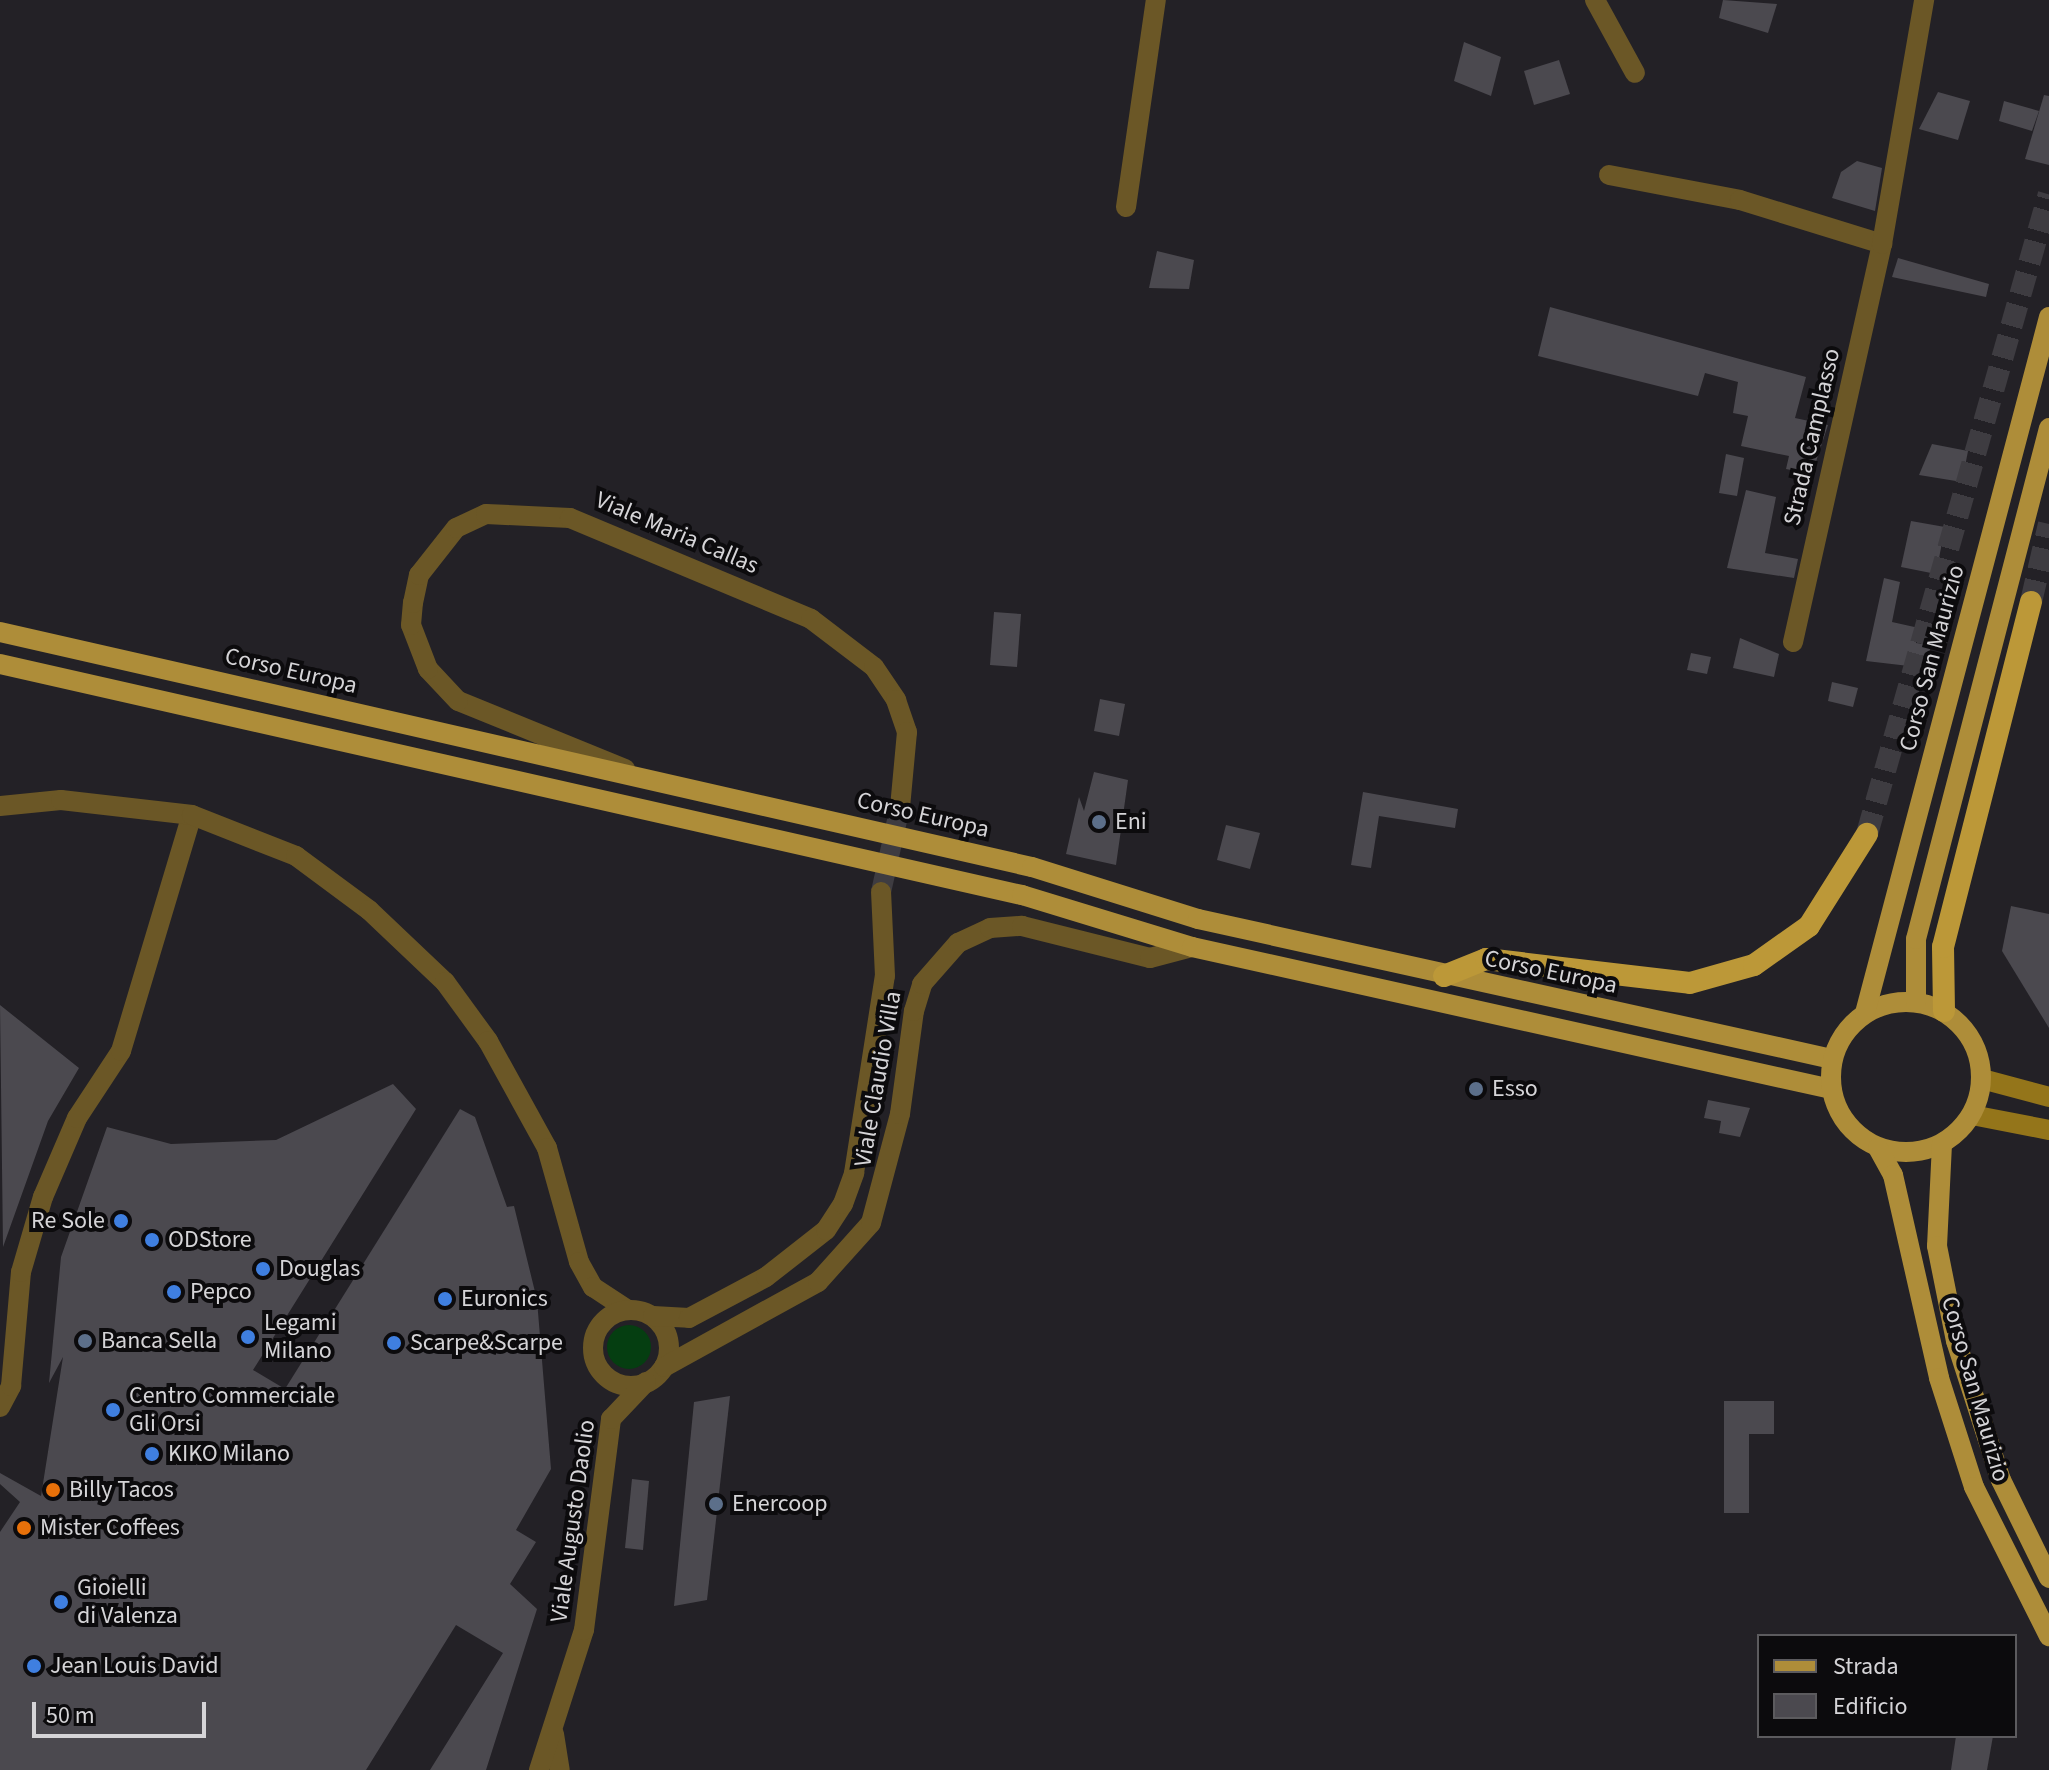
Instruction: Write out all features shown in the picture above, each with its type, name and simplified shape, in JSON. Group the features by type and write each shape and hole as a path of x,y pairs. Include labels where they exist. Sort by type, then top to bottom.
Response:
{"highway":[{"path":"1944,1011 1943,947 2031,602"},
{"path":"1444,976 1486,959 1690,983 1754,965 1809,926 1867,834"}],"main road":[{"name":"Corso San Maurizio","path":"1865,1013 2049,317"},
{"path":"1916,1002 1916,939 2049,428"},
{"name":"Corso Europa","path":"0,632 1032,867 1198,919 1444,976 1832,1059"},
{"name":"Corso Europa","path":"0,664 1022,895 1192,947 1831,1089"},
{"path":"1916,1002 1944,1011 1972,1040 1982,1079 1972,1115 1942,1144 1921,1152 1878,1148 1847,1124 1831,1089 1832,1059 1865,1013 1916,1002"},
{"path":"1982,1079 2049,1097"},
{"path":"1972,1115 2049,1130"},
{"name":"Corso San Maurizio","path":"1942,1144 1937,1246 1956,1341 2001,1480 2049,1578"},
{"name":"Corso San Maurizio","path":"1878,1148 1893,1175 1939,1378 1974,1487 2049,1636"}],"street":[{"path":"1126,207 1156,0"},
{"path":"1595,0 1635,73"},
{"name":"Strada Camplasso","path":"1793,642 1882,244 1924,0"},
{"path":"1609,175 1740,200 1882,244"},
{"name":"Viale Maria Callas","path":"643,778 472,708 439,684 417,648 413,603 419,575 456,528 486,514 570,518 811,619 874,667 896,700 907,732 900,807"},
{"path":"0,806 74,800 192,815 296,856 369,910 445,982 533,1116 579,1262 593,1287 628,1310 653,1316 689,1318 754,1284 800,1254 843,1204 857,1159 885,976 881,892"},
{"path":"0,1407 11,1386 21,1272 43,1197 77,1118 121,1051 192,815"},
{"name":"Viale Claudio Villa","path":"664,1367 818,1282 871,1223 900,1114 914,1011 922,984 958,943 990,928 1022,926 1150,958 1192,947"},
{"path":"628,1310 604,1320 594,1357 621,1384 646,1382 664,1367 669,1345 653,1316"},
{"name":"Viale Augusto Daolio","path":"539,1770 554,1733 596,1568 611,1419 646,1382"},
{"path":"554,1733 560,1770"}],"green space":[{"path":"629,1325 645,1331 651,1347 645,1363 629,1369 613,1363 607,1347 613,1331"}],"building":[{"path":"1723,0 1777,4 1768,33 1719,18"},
{"path":"1464,42 1501,57 1491,96 1454,81"},
{"path":"1559,60 1570,94 1534,105 1524,71"},
{"path":"1938,92 1970,101 1958,140 1919,129"},
{"path":"2044,95 2049,96 2049,165 2025,159"},
{"path":"2004,101 2039,111 2032,131 1999,121"},
{"path":"1857,161 1882,168 1875,211 1832,198 1841,172"},
{"path":"1157,251 1194,260 1189,289 1149,288"},
{"path":"1898,258 1989,284 1986,297 1892,277"},
{"path":"1550,307 1806,377 1795,418 1828,425 1812,474 1786,469 1789,456 1741,446 1748,416 1733,413 1738,382 1705,373 1698,396 1538,356"},
{"path":"1932,444 1968,451 1962,482 1919,475"},
{"path":"1726,454 1744,458 1737,496 1719,493"},
{"path":"1746,490 1776,497 1765,553 1798,559 1794,578 1727,568"},
{"path":"1911,521 1945,527 1936,574 1901,567"},
{"path":"1884,578 1900,582 1892,622 1919,628 1916,643 1931,645 1926,668 1866,661"},
{"path":"994,612 1021,614 1017,667 990,665"},
{"path":"1740,638 1779,654 1774,677 1733,668"},
{"path":"1691,653 1711,657 1707,674 1687,670"},
{"path":"1832,682 1858,688 1853,707 1828,701"},
{"path":"1100,699 1125,704 1119,736 1094,731"},
{"path":"1094,772 1128,780 1116,865 1066,854 1079,797 1084,811"},
{"path":"1363,792 1458,809 1455,828 1379,816 1371,868 1351,865"},
{"path":"1226,825 1260,833 1250,869 1217,860"},
{"path":"2011,906 2049,914 2049,1028 2002,951"},
{"path":"0,1005 79,1068 48,1121 3,1247"},
{"path":"393,1084 416,1109 253,1370 285,1389 460,1109 475,1117 507,1207 514,1206 537,1300 551,1469 516,1530 536,1542 510,1584 537,1609 486,1770 430,1770 503,1653 456,1625 366,1770 0,1770 0,1532 20,1502 0,1484 0,1473 41,1496 63,1357 49,1383 61,1257 107,1127 171,1144 276,1140"},
{"path":"1708,1100 1750,1108 1740,1137 1719,1133 1721,1121 1704,1118"},
{"path":"730,1396 707,1600 674,1606 694,1402"},
{"path":"1724,1401 1774,1401 1774,1434 1749,1434 1749,1513 1724,1513"},
{"path":"632,1479 649,1481 643,1550 625,1548"},
{"path":"1956,1738 1993,1738 1987,1770 1951,1770"}],"tunnel":[{"path":"1867,834 2049,194"},
{"path":"2031,602 2049,524"},
{"path":"881,892 900,807"}],"place":[{"name":"Eni","path":"1099,822"},
{"name":"Esso","path":"1476,1089"},
{"name":"Re Sole","path":"121,1221"},
{"name":"ODStore","path":"152,1240"},
{"name":"Douglas","path":"263,1269"},
{"name":"Pepco","path":"174,1292"},
{"name":"Euronics","path":"445,1299"},
{"name":"Legami Milano","path":"248,1337"},
{"name":"Banca Sella","path":"85,1341"},
{"name":"Scarpe&Scarpe","path":"394,1343"},
{"name":"Centro Commerciale Gli Orsi","path":"113,1410"},
{"name":"KIKO Milano","path":"152,1454"},
{"name":"Billy Tacos","path":"53,1490"},
{"name":"Enercoop","path":"716,1504"},
{"name":"Mister Coffees","path":"24,1528"},
{"name":"Gioielli di Valenza","path":"61,1602"},
{"name":"Jean Louis David","path":"34,1666"}]}
